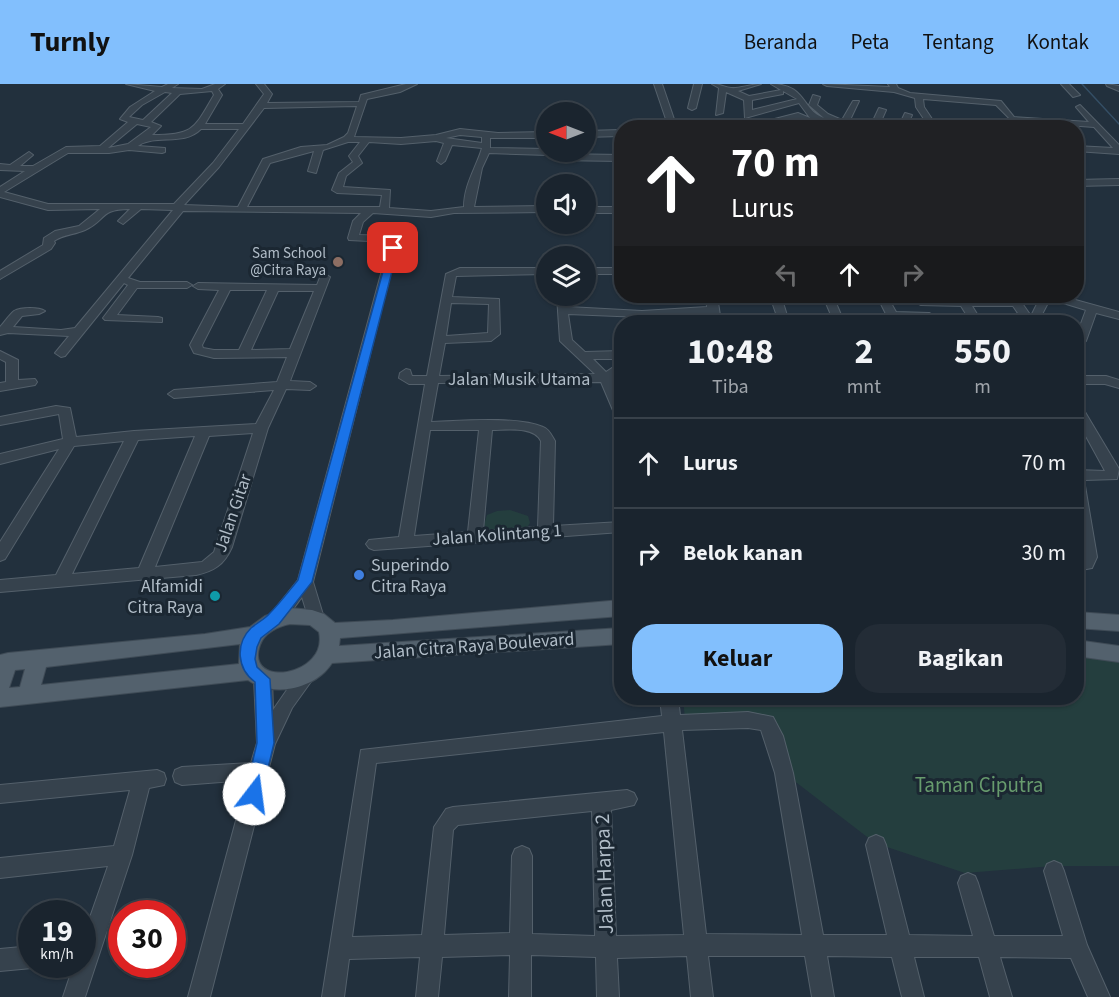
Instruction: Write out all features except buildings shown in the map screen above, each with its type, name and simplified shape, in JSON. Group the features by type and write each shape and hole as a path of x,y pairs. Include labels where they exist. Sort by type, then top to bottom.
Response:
{"main road":[{"name":"Jalan Citra Raya Boulevard","path":"323,624 393,628 614,609"},
{"path":"543,614 538,628 547,642"},
{"path":"0,698 257,675 276,682 306,676 327,655 323,624 290,616 273,620 255,634 249,647 247,659 257,675"},
{"path":"1084,621 1119,623"},
{"path":"0,685 4,662 205,642 255,634"},
{"name":"Jalan Citra Raya Boulevard","path":"327,655 614,637"},
{"path":"1084,649 1119,654"},
{"path":"28,694 39,657"}],"street":[{"path":"130,84 163,89 217,87 218,95 200,126 190,136 183,138 145,137"},
{"path":"61,353 262,106 268,94 260,84"},
{"path":"241,210 266,161 301,150 333,146 347,139 352,134 366,95 398,90 413,84"},
{"path":"658,84 670,120"},
{"path":"692,108 698,84"},
{"path":"723,88 757,84"},
{"path":"828,84 893,87 920,96 996,102 1009,117 1017,120"},
{"path":"1065,84 1076,95"},
{"path":"1110,84 1119,89"},
{"path":"146,122 176,88"},
{"path":"723,88 748,99 778,88 799,96 808,112 817,120"},
{"path":"718,113 723,88"},
{"path":"0,193 33,169 69,149 119,152 131,147 157,126 123,118 163,89"},
{"path":"818,90 813,105 822,115 832,120"},
{"path":"920,96 920,107 931,120"},
{"path":"748,99 748,115 802,101"},
{"path":"846,120 856,103"},
{"path":"262,106 361,104"},
{"path":"1080,107 1119,150"},
{"path":"876,120 882,110"},
{"path":"780,120 798,115 811,120"},
{"path":"906,120 908,115"},
{"path":"99,150 135,121"},
{"path":"1084,124 1097,125"},
{"path":"200,126 246,127"},
{"path":"347,139 400,141 436,138 460,132 486,135 536,135"},
{"path":"596,134 614,133"},
{"path":"469,210 477,168 487,148 486,135"},
{"path":"436,138 487,148 536,151"},
{"path":"111,141 131,147 162,150"},
{"path":"366,141 353,156 358,163 343,174 337,190 387,192 384,210"},
{"path":"441,161 449,142"},
{"path":"313,171 319,148"},
{"path":"1084,149 1119,150"},
{"path":"11,168 29,155"},
{"path":"596,158 614,158"},
{"path":"0,167 33,169"},
{"path":"1084,183 1119,182"},
{"path":"1084,192 1119,193"},
{"path":"0,193 39,206 384,210 431,214 469,210 536,209"},
{"path":"123,221 140,206"},
{"path":"0,276 46,247 50,243 48,240 54,235 82,228 108,208"},
{"path":"273,620 305,582 394,239 353,238 358,221 370,210"},
{"path":"596,210 614,210"},
{"path":"406,541 423,426 451,274 454,271 536,271"},
{"path":"596,271 614,271"},
{"path":"121,280 134,284 274,287 243,354"},
{"name":"Jalan Gitar","path":"0,586 196,569 209,567 216,562 224,547 261,428 282,385 322,282 274,287"},
{"path":"134,284 109,318 158,320"},
{"path":"226,287 196,345 198,350 214,354 294,354"},
{"path":"440,340 491,337 494,334 495,301 446,300"},
{"path":"712,303 714,315"},
{"path":"1075,303 1119,316"},
{"path":"562,306 566,341 606,378 614,398"},
{"path":"1084,330 1092,308"},
{"path":"562,310 642,314 712,310"},
{"path":"1,331 19,313 39,311"},
{"path":"1,331 60,333 79,331"},
{"path":"0,355 12,360 6,386 31,382"},
{"path":"584,356 614,355"},
{"path":"606,378 614,372"},
{"name":"Jalan Musik Utama","path":"406,373 406,379 606,378"},
{"path":"1084,374 1119,374"},
{"path":"1084,380 1106,380 1119,384"},
{"path":"174,394 282,385 310,386"},
{"path":"0,421 56,410 65,411 70,442 0,555"},
{"path":"1084,420 1116,473 1112,476 1084,475"},
{"path":"423,426 538,429 548,441 545,532"},
{"path":"476,537 486,427"},
{"path":"0,459 70,442 134,435 261,428"},
{"path":"145,573 204,431"},
{"path":"62,579 134,435"},
{"path":"1084,525 1089,557 1084,561"},
{"name":"Jalan Kolintang 1","path":"374,544 614,527"},
{"path":"305,582 323,624"},
{"path":"257,675 266,743"},
{"path":"199,997 266,743 286,703 306,676"},
{"path":"670,705 702,997"},
{"path":"333,997 368,756 672,723 759,720 767,723 771,729 784,773 823,997"},
{"path":"182,776 260,771"},
{"path":"0,794 150,779 96,924"},
{"name":"Jalan Harpa 2","path":"432,945 444,827 453,816 627,799"},
{"name":"Jalan Harpa 2","path":"601,802 608,997"},
{"path":"876,845 913,997"},
{"path":"0,868 122,855"},
{"path":"520,997 522,856"},
{"path":"1054,871 1077,946 1099,997"},
{"path":"968,883 1001,997"},
{"path":"341,948 521,944 607,947 696,945 1077,946"},
{"path":"427,997 432,945"},
{"path":"0,960 18,958"},
{"path":"74,997 79,978"}],"green space":[{"path":"510,510 528,516 530,523 526,529 490,531 484,525 487,515"},
{"name":"Taman Ciputra","path":"1084,649 1119,655 1119,866 1052,866 965,873 875,843 784,773 759,720 685,719 684,705 1084,705"}],"waterway":[{"path":"1082,84 1119,124"}],"place":[{"name":"Sam School @Citra Raya","path":"338,262"},
{"name":"Superindo Citra Raya","path":"359,575"},
{"name":"Alfamidi Citra Raya","path":"215,596"}],"route":[{"path":"254,794 266,743 262,679 251,671 247,659 249,647 255,634 273,620 305,582 393,248"}]}
